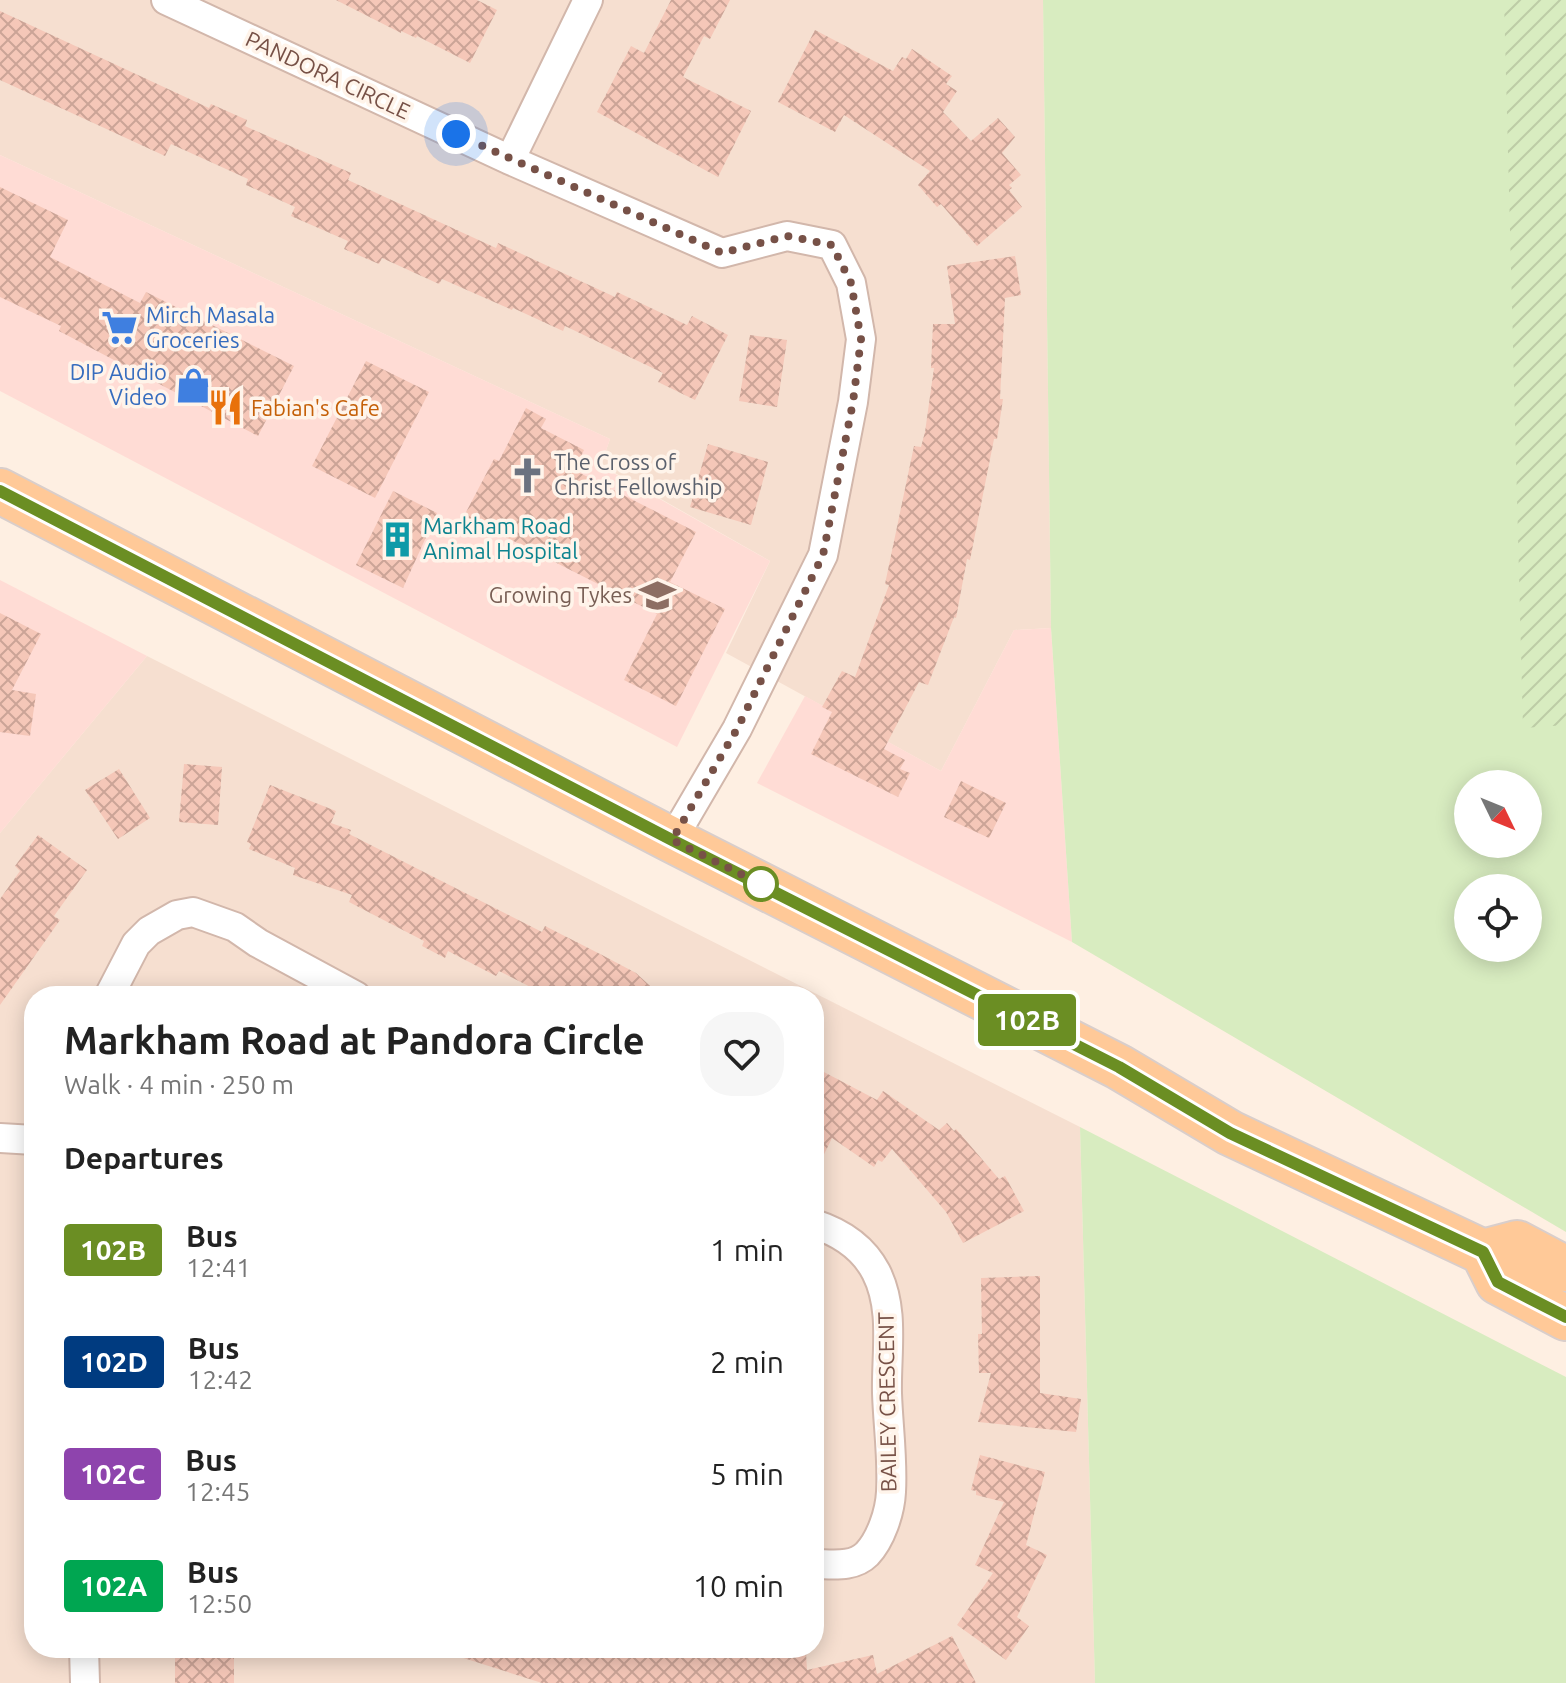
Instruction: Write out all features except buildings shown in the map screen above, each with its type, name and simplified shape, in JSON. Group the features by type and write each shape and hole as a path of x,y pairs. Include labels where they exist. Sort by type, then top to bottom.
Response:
{"main road":[{"path":"0,491 672,840 1119,1067 1230,1133 1483,1252 1498,1282 1566,1318"},
{"path":"1483,1252 1517,1243 1566,1269"}],"street":[{"name":"PANDORA CIRCLE","path":"166,0 510,160 722,253 787,236 832,245 851,283 861,339 853,402 823,555 737,729 672,840"},
{"path":"510,160 588,0"},
{"path":"114,986 136,944 149,931 177,915 193,912 235,927 338,986"},
{"path":"0,1138 24,1139"},
{"name":"BAILEY CRESCENT","path":"824,1227 859,1249 876,1271 885,1300 889,1335 887,1377 891,1493 884,1524 866,1554 850,1564 824,1564"},
{"path":"84,1658 85,1683"}],"shaded area":[{"path":"0,0 1043,0 1051,628 1014,630 941,771 726,653 770,561 601,465 610,439 0,155"},
{"path":"0,155 610,439 601,466 770,561 677,747 0,391"},
{"path":"0,580 147,656 0,833"},
{"path":"1051,628 1072,942 757,783 805,696 941,771 1014,630"},
{"path":"147,656 801,986 24,986 24,1658 824,1658 824,998 1080,1127 1095,1683 0,1683 0,833"}],"green space":[{"path":"1043,0 1566,0 1566,1232 1072,942 1051,628"},
{"path":"1504,0 1566,0 1566,725 1523,728"},
{"path":"1080,1127 1566,1377 1566,1683 1095,1683"}],"bus line":[{"name":"102B","path":"0,491 672,840 1119,1067 1230,1133 1483,1252 1498,1282 1566,1317"}],"place":[{"name":"Mirch Masala Groceries","path":"120,328"},
{"name":"DIP Audio Video","path":"193,385"},
{"name":"Fabian's Cafe","path":"225,408"},
{"name":"The Cross of Christ Fellowship","path":"528,475"},
{"name":"Markham Road Animal Hospital","path":"397,539"},
{"name":"Growing Tykes","path":"658,595"}],"route":[{"path":"456,134 722,253 787,236 832,245 851,283 861,339 853,402 823,555 719,763 672,840 761,884"}]}
